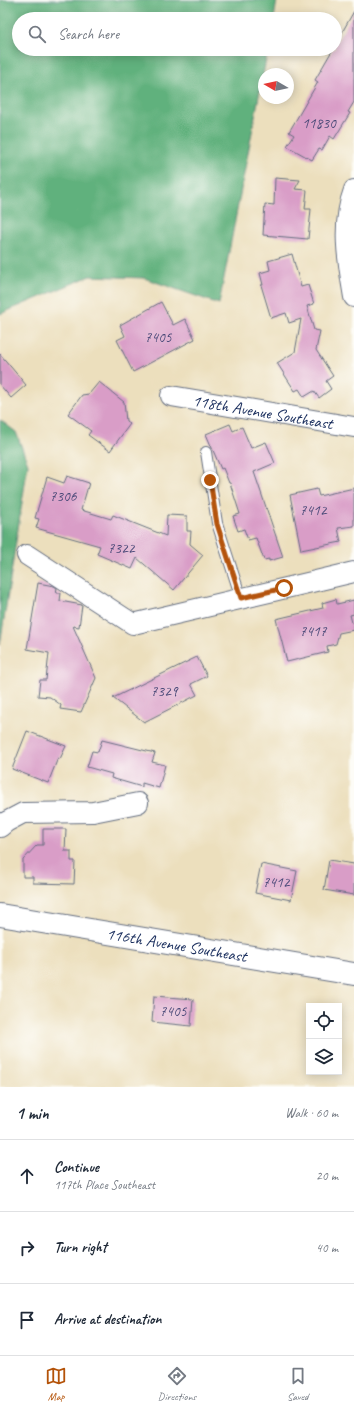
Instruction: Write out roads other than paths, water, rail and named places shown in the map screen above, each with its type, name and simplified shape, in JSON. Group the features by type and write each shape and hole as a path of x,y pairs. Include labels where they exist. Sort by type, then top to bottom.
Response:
{"street":[{"path":"354,190 348,211 346,230 348,266 354,297"},
{"name":"118th Avenue Southeast","path":"171,396 354,427"},
{"path":"27,555 133,624 354,572"},
{"path":"0,827 6,822 23,814 93,812 138,803"},
{"name":"116th Avenue Southeast","path":"0,916 354,974"}],"lane":[{"path":"206,452 217,524 241,598"}]}
